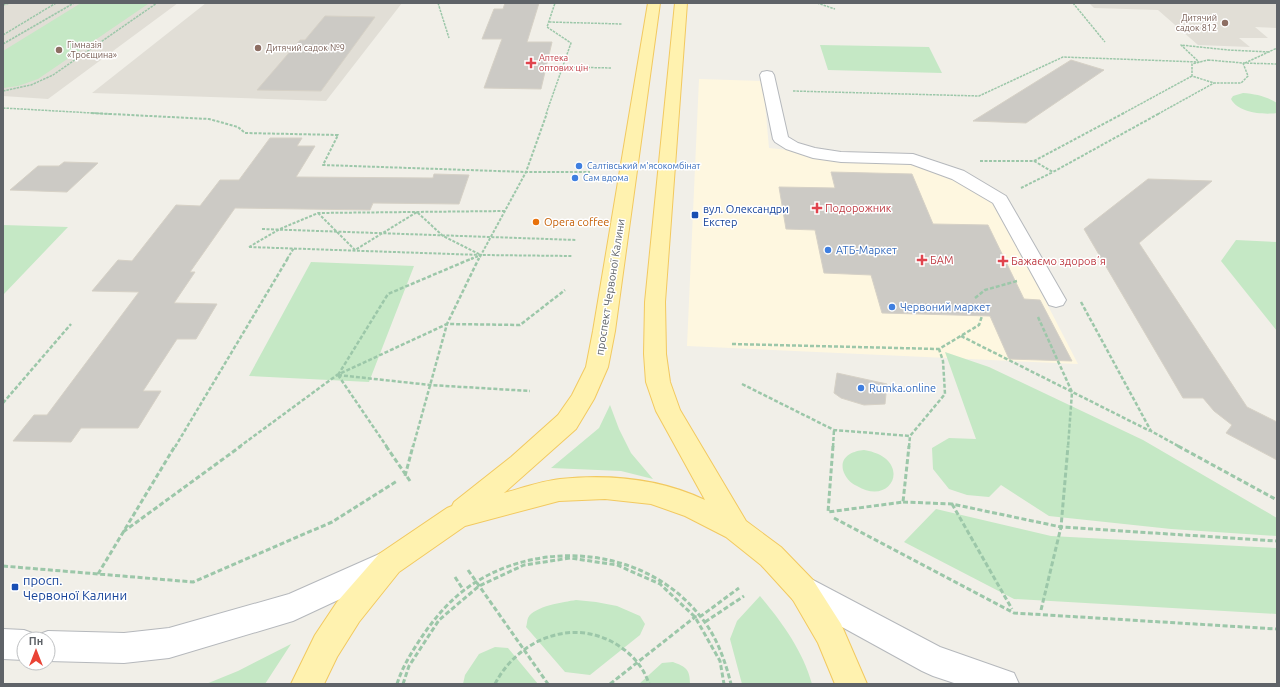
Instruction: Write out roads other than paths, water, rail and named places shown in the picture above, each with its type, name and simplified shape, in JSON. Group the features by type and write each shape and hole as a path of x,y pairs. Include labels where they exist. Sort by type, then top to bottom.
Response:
{"main road":[{"name":"проспект Червоної Калини","path":"307,684 326,646 348,612 389,563 457,516 520,464 567,422 582,398 597,367 604,332 654,3"},
{"path":"681,3 655,302 655,354 658,382 668,411 736,529"},
{"path":"457,516 559,490 605,488 651,493 687,505 736,529 771,556 803,590 830,634 851,684"}],"street":[{"path":"769,83 781,139 792,146 813,153 840,157 913,158 958,175 1000,200 1056,300"},
{"path":"56,646 124,648 169,643 293,607 389,563"},
{"path":"803,590 933,660 1003,684"},
{"path":"3,644 16,645"}],"place":[{"name":"Дитячий садок 812","path":"1225,23"},
{"name":"Дитячий садок №9","path":"258,48"},
{"name":"Гімназія «Троєщина»","path":"59,50"},
{"name":"Аптека оптових цін","path":"531,63"},
{"name":"Салтівський м'ясокомбінат","path":"579,166"},
{"name":"Сам вдома","path":"575,178"},
{"name":"Подорожник","path":"817,208"},
{"name":"вул. Олександри Екстер","path":"695,215"},
{"name":"Opera coffee","path":"536,222"},
{"name":"АТБ-Маркет","path":"828,250"},
{"name":"БАМ","path":"922,260"},
{"name":"Бажаємо здоровʼя","path":"1003,261"},
{"name":"Червоний маркет","path":"892,307"},
{"name":"Rumka.online","path":"861,388"},
{"name":"просп. Червоної Калини","path":"15,587"}]}
